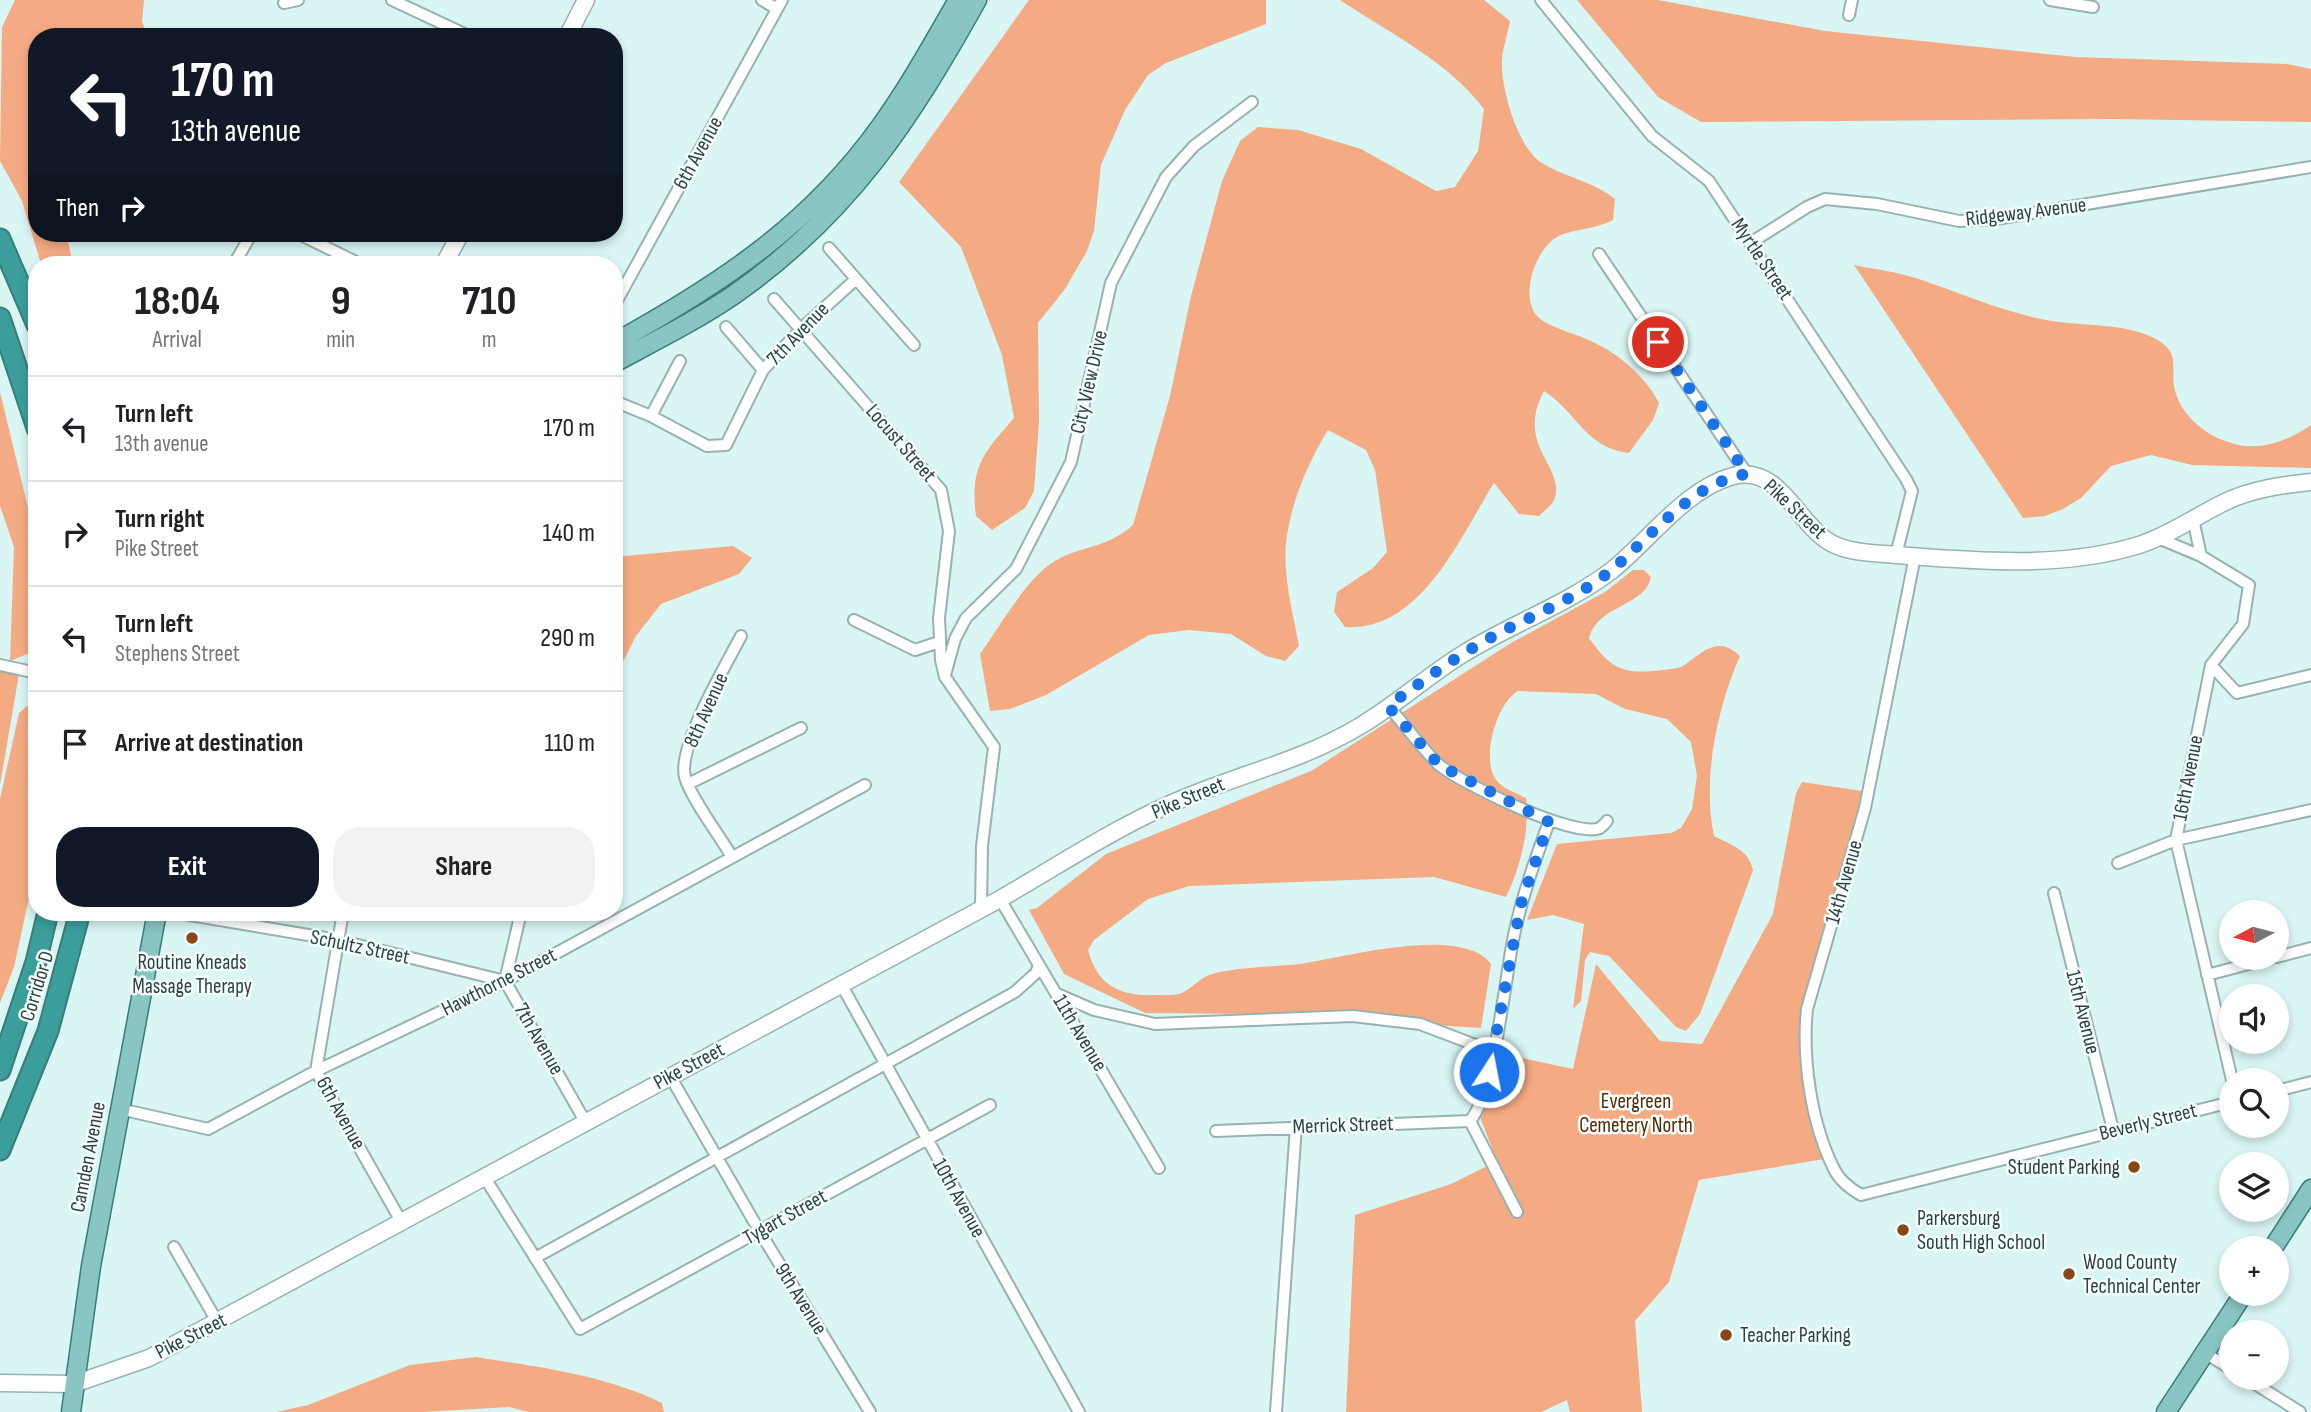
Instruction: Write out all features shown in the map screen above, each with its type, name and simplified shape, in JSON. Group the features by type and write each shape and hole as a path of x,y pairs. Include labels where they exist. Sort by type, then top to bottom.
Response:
{"highway":[{"path":"0,239 28,304"},
{"path":"0,318 28,401"},
{"name":"Corridor D","path":"0,1070 36,962 46,921"},
{"name":"Corridor D","path":"0,1150 48,1031 78,921"}],"main road":[{"path":"572,28 586,0"},
{"path":"623,337 734,272 775,240 818,200 880,128 958,0"},
{"path":"623,358 732,295 786,254 824,220 860,182 900,130 977,0"},
{"name":"Pike Street","path":"0,1383 74,1384 149,1358 981,910 1166,805 1335,741 1462,654 1583,590 1611,570 1707,488 1733,476 1747,474 1764,477 1775,485 1805,523 1835,545 1896,555 1985,561 2091,554 2158,538 2247,493 2311,482"},
{"name":"Camden Avenue","path":"71,1412 91,1266 155,921"},
{"path":"2281,1236 2311,1189"},
{"path":"2166,1412 2236,1306"}],"street":[{"path":"284,3 298,0"},
{"path":"391,0 452,28"},
{"path":"762,0 780,4"},
{"name":"Myrtle Street","path":"1541,0 1652,136 1709,181 1752,242 1912,491 1896,555"},
{"path":"1849,15 1852,0"},
{"path":"2050,0 2093,7"},
{"name":"6th Avenue","path":"623,290 780,4"},
{"name":"City View Drive","path":"945,677 954,639 966,618 1016,569 1071,462 1111,284 1166,177 1194,146 1252,102"},
{"name":"Ridgeway Avenue","path":"1752,242 1825,199 1877,204 1959,221 1996,219 2311,167"},
{"path":"315,242 344,256"},
{"path":"829,248 914,345"},
{"path":"1599,254 1747,474"},
{"name":"7th Avenue","path":"651,416 707,446 726,445 763,370 801,329 855,280"},
{"name":"Locust Street","path":"774,299 941,489 949,531 939,618 939,642 945,677"},
{"path":"726,327 763,370"},
{"path":"623,405 651,416 680,361"},
{"path":"2193,519 2201,555"},
{"name":"16th Avenue","path":"2158,538 2201,555 2249,585 2243,624 2211,665 2176,840 2229,1068"},
{"name":"14th Avenue","path":"1861,1195 1834,1171 1817,1122 1805,1037 1807,1009 1865,808 1915,556"},
{"path":"854,620 915,650 939,642"},
{"name":"8th Avenue","path":"688,785 683,764 687,752 704,706 741,636"},
{"path":"0,665 28,671"},
{"path":"2211,665 2237,693 2311,676"},
{"path":"945,677 994,747 982,846 981,910"},
{"path":"1388,706 1439,765 1549,822 1586,830 1600,828 1607,821"},
{"path":"732,857 688,785 801,728"},
{"name":"Hawthorne Street","path":"623,917 865,785"},
{"path":"2118,863 2176,840 2311,810"},
{"path":"1517,1212 1470,1121 1478,1112 1494,1052 1499,1011 1521,904 1549,822"},
{"name":"15th Avenue","path":"2054,893 2113,1130"},
{"name":"11th Avenue","path":"1000,899 1159,1168"},
{"name":"Schultz Street","path":"225,921 338,940 505,981"},
{"name":"6th Avenue","path":"341,921 316,1071 402,1223"},
{"name":"7th Avenue","path":"519,921 505,981 586,1123"},
{"name":"Hawthorne Street","path":"120,1110 208,1129 316,1071 505,981 615,921"},
{"path":"2289,954 2311,948"},
{"path":"485,1178 534,1258 1015,992 1036,973 1039,965"},
{"path":"2207,975 2226,970"},
{"name":"10th Avenue","path":"841,984 1079,1412"},
{"path":"1056,994 1094,1010 1155,1024 1353,1016 1420,1024 1494,1052"},
{"name":"9th Avenue","path":"670,1076 760,1232 870,1412"},
{"path":"2289,1088 2311,1082"},
{"name":"Tygart Street","path":"534,1258 580,1329 990,1105"},
{"name":"Beverly Street","path":"1861,1195 2219,1105"},
{"name":"Merrick Street","path":"1216,1131 1470,1121"},
{"path":"1276,1412 1296,1126"},
{"path":"174,1247 218,1323"},
{"path":"2205,1353 2219,1362"},
{"path":"2265,1390 2300,1412"}],"green space":[{"path":"15,0 144,0 142,21 144,28 28,28 28,221 22,201 0,161 2,27"},
{"path":"1029,0 1266,0 1266,24 1166,63 1148,75 1125,110 1101,165 1094,231 1087,251 1065,289 1038,323 1039,422 1034,491 1025,508 992,530 976,516 975,485 981,462 994,441 1014,418 1002,355 961,247 899,182"},
{"path":"1340,0 1484,0 1510,21 1502,71 1507,101 1525,145 1542,163 1598,188 1615,199 1613,220 1563,234 1541,253 1531,278 1531,303 1535,313 1543,321 1603,347 1631,367 1647,384 1659,403 1653,420 1629,453 1614,450 1592,437 1544,391 1536,410 1535,427 1537,441 1554,476 1556,488 1552,504 1539,516 1519,514 1494,483 1452,554 1417,598 1396,614 1372,624 1345,627 1334,612 1337,592 1373,568 1387,552 1375,470 1366,450 1328,430 1301,484 1288,529 1286,569 1299,646 1285,661 1266,656 1231,634 1189,630 1149,635 1046,695 1010,709 990,711 980,654 1014,604 1034,579 1055,561 1104,543 1133,525 1170,396 1191,296 1222,181 1240,141 1258,127 1298,130 1361,149 1436,191 1455,187 1478,151 1484,109 1470,92 1436,62"},
{"path":"1577,0 1658,0 1825,31 2076,57 2287,64 2311,69 2311,122 2114,119 1701,122 1658,97"},
{"path":"34,242 68,242 71,256 39,256"},
{"path":"1854,265 1916,278 2029,316 2117,327 2152,337 2171,352 2174,386 2181,406 2202,429 2231,443 2252,446 2283,440 2311,425 2311,468 2192,465 2151,455 2111,466 2081,498 2063,509 2045,516 2023,518"},
{"path":"0,392 28,508 28,654 10,661 14,547 0,506"},
{"path":"733,546 752,558 739,574 661,604 636,636 623,661 623,556"},
{"path":"1633,570 1644,570 1651,577 1647,587 1640,595 1601,619 1589,638 1611,663 1637,671 1676,668 1703,651 1717,646 1724,646 1740,656 1725,698 1714,744 1711,814 1714,836 1743,853 1753,870 1700,1014 1686,1031 1676,1027 1609,956 1590,952 1585,960 1581,1001 1573,1009 1584,924 1553,915 1527,920 1557,844 1671,833 1681,828 1692,809 1697,776 1691,742 1667,719 1625,709 1596,694 1518,691 1510,697 1497,719 1490,747 1492,772 1503,786 1526,798 1527,811 1523,849 1506,897 1434,877 1189,886 1148,899 1094,940 1088,950 1097,972 1121,991 1143,995 1176,995 1209,975 1230,970 1300,964 1400,947 1455,946 1476,952 1491,964 1481,1028 1266,1014 1145,1013 1064,974 1029,910 1037,908 1106,854 1311,771 1511,643 1605,592"},
{"path":"0,664 20,668 0,785"},
{"path":"28,706 28,902 14,967 0,1003 0,799 19,713"},
{"name":"Evergreen Cemetery North","path":"1802,782 1869,792 1805,1037 1817,1122 1830,1158 1699,1180 1669,1282 1635,1321 1642,1412 1570,1412 1567,1400 1541,1412 1346,1412 1355,1215 1451,1184 1497,1161 1478,1112 1494,1052 1573,1069 1596,964 1660,1041 1702,1044 1773,914 1796,793"},
{"path":"476,1357 571,1373 618,1385 662,1403 664,1412 529,1412 509,1407 422,1412 276,1412 308,1405 410,1365"}],"place":[{"name":"Routine Kneads Massage Therapy","path":"192,938"},
{"name":"Student Parking","path":"2134,1167"},
{"name":"Parkersburg South High School","path":"1903,1230"},
{"name":"Wood County Technical Center","path":"2069,1274"},
{"name":"Teacher Parking","path":"1726,1335"}],"route":[{"path":"1489,1072 1521,904 1549,822 1439,765 1388,706 1462,654 1583,590 1611,570 1707,488 1733,476 1747,474 1658,342"}]}
